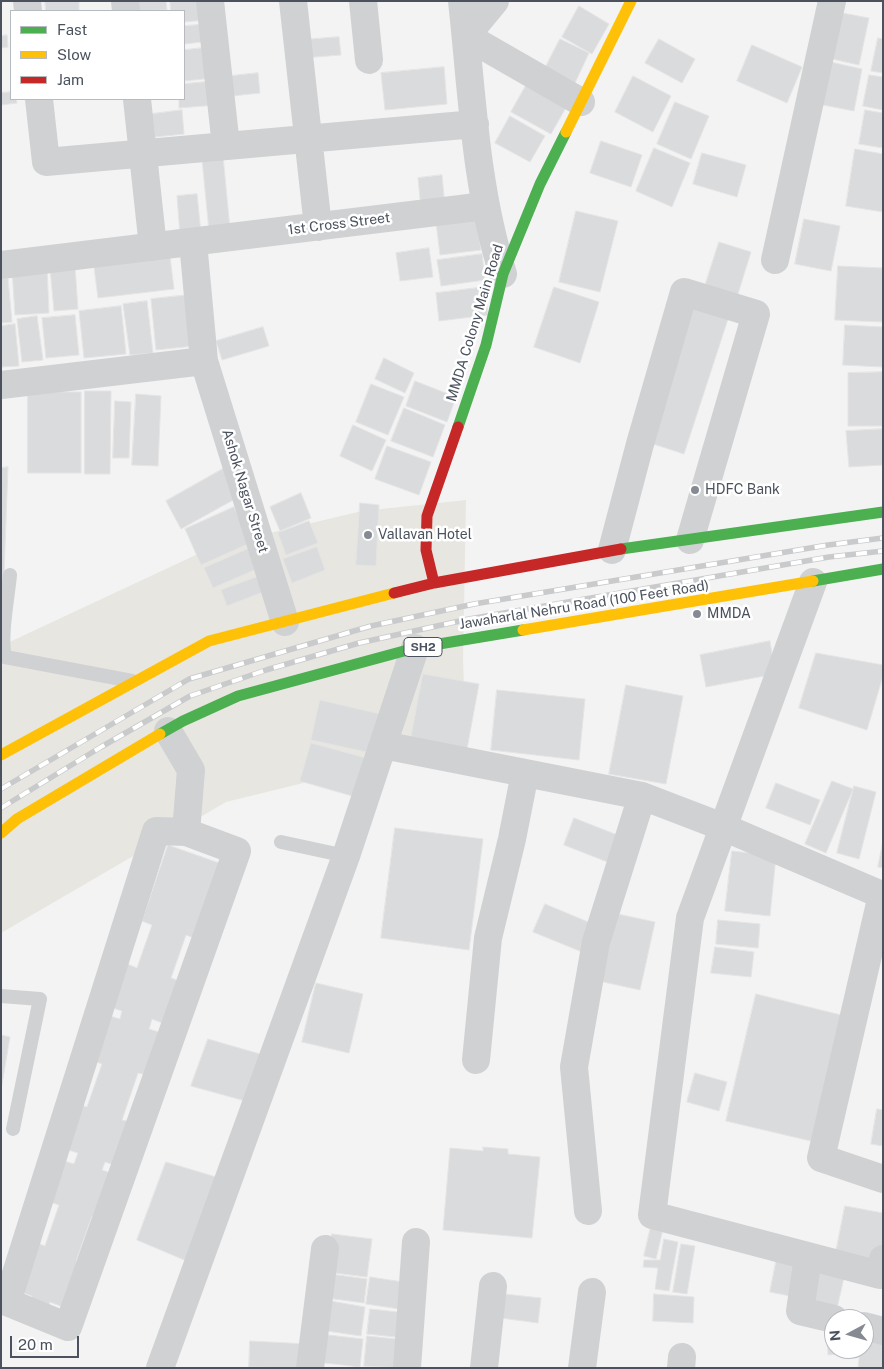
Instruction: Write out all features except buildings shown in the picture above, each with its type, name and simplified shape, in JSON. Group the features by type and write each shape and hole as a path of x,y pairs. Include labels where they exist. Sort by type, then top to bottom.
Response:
{"main road":[{"name":"MMDA Colony Main Road","path":"434,583 426,559 424,536 426,516 486,345 503,274 540,184 632,1"},
{"path":"1,756 209,641 434,583 612,550 883,512"},
{"name":"Jawaharlal Nehru Road (100 Feet Road)","path":"1,833 17,819 168,730 238,696 415,648 883,569"}],"street":[{"path":"210,1 226,146"},
{"path":"293,1 318,227"},
{"path":"363,1 369,60"},
{"path":"462,1 485,206 494,246 503,274"},
{"path":"466,36 495,1"},
{"path":"775,260 832,1"},
{"path":"466,36 581,102"},
{"path":"39,100 46,162 475,124"},
{"path":"137,100 153,247"},
{"name":"1st Cross Street","path":"1,265 485,206"},
{"name":"Ashok Nagar Street","path":"194,242 204,361 285,622"},
{"path":"612,550 640,444 684,292 756,314 690,540"},
{"path":"1,385 204,361"},
{"path":"813,582 690,918 652,1215 880,1275 883,1259"},
{"path":"160,1368 346,856 415,648"},
{"path":"168,730 191,770 186,832"},
{"path":"383,746 642,796 723,827 882,895 820,1158 883,1179"},
{"path":"476,1060 488,938 512,839 525,773"},
{"path":"588,1211 574,1067 596,942 642,796"},
{"path":"156,831 186,832 237,851 68,1327 7,1302 156,831"},
{"path":"407,1368 416,1242"},
{"path":"310,1368 325,1250"},
{"path":"808,1257 800,1311 824,1317"},
{"path":"484,1368 493,1286"},
{"path":"582,1368 592,1292"}],"lane":[{"path":"10,575 3,638 5,657 135,682"},
{"path":"281,842 346,856"},
{"path":"1,996 40,999 13,1128"}],"shaded area":[{"path":"466,500 463,659 466,743 226,802 1,933 1,646 215,546 362,511"}],"railway":[{"path":"1,789 189,679 371,626 474,604 828,545 883,538"},
{"path":"1,808 190,696 266,670 359,643 469,619 829,557 883,551"}],"traffic: fast":[{"path":"458,427 486,345 503,274 540,184 566,132"},
{"path":"621,549 883,512"},
{"path":"813,581 883,569"},
{"path":"160,734 183,721 238,696 415,648 523,630"}],"traffic: slow":[{"path":"566,132 631,1"},
{"path":"523,630 813,581"},
{"path":"1,755 209,641 394,593"},
{"path":"1,833 17,819 160,734"}],"traffic: jam":[{"path":"434,583 426,550 427,516 458,427"},
{"path":"394,593 434,583 621,549"}],"place":[{"name":"HDFC Bank","path":"695,490"},
{"name":"Vallavan Hotel","path":"368,535"},
{"name":"MMDA","path":"697,614"}]}
